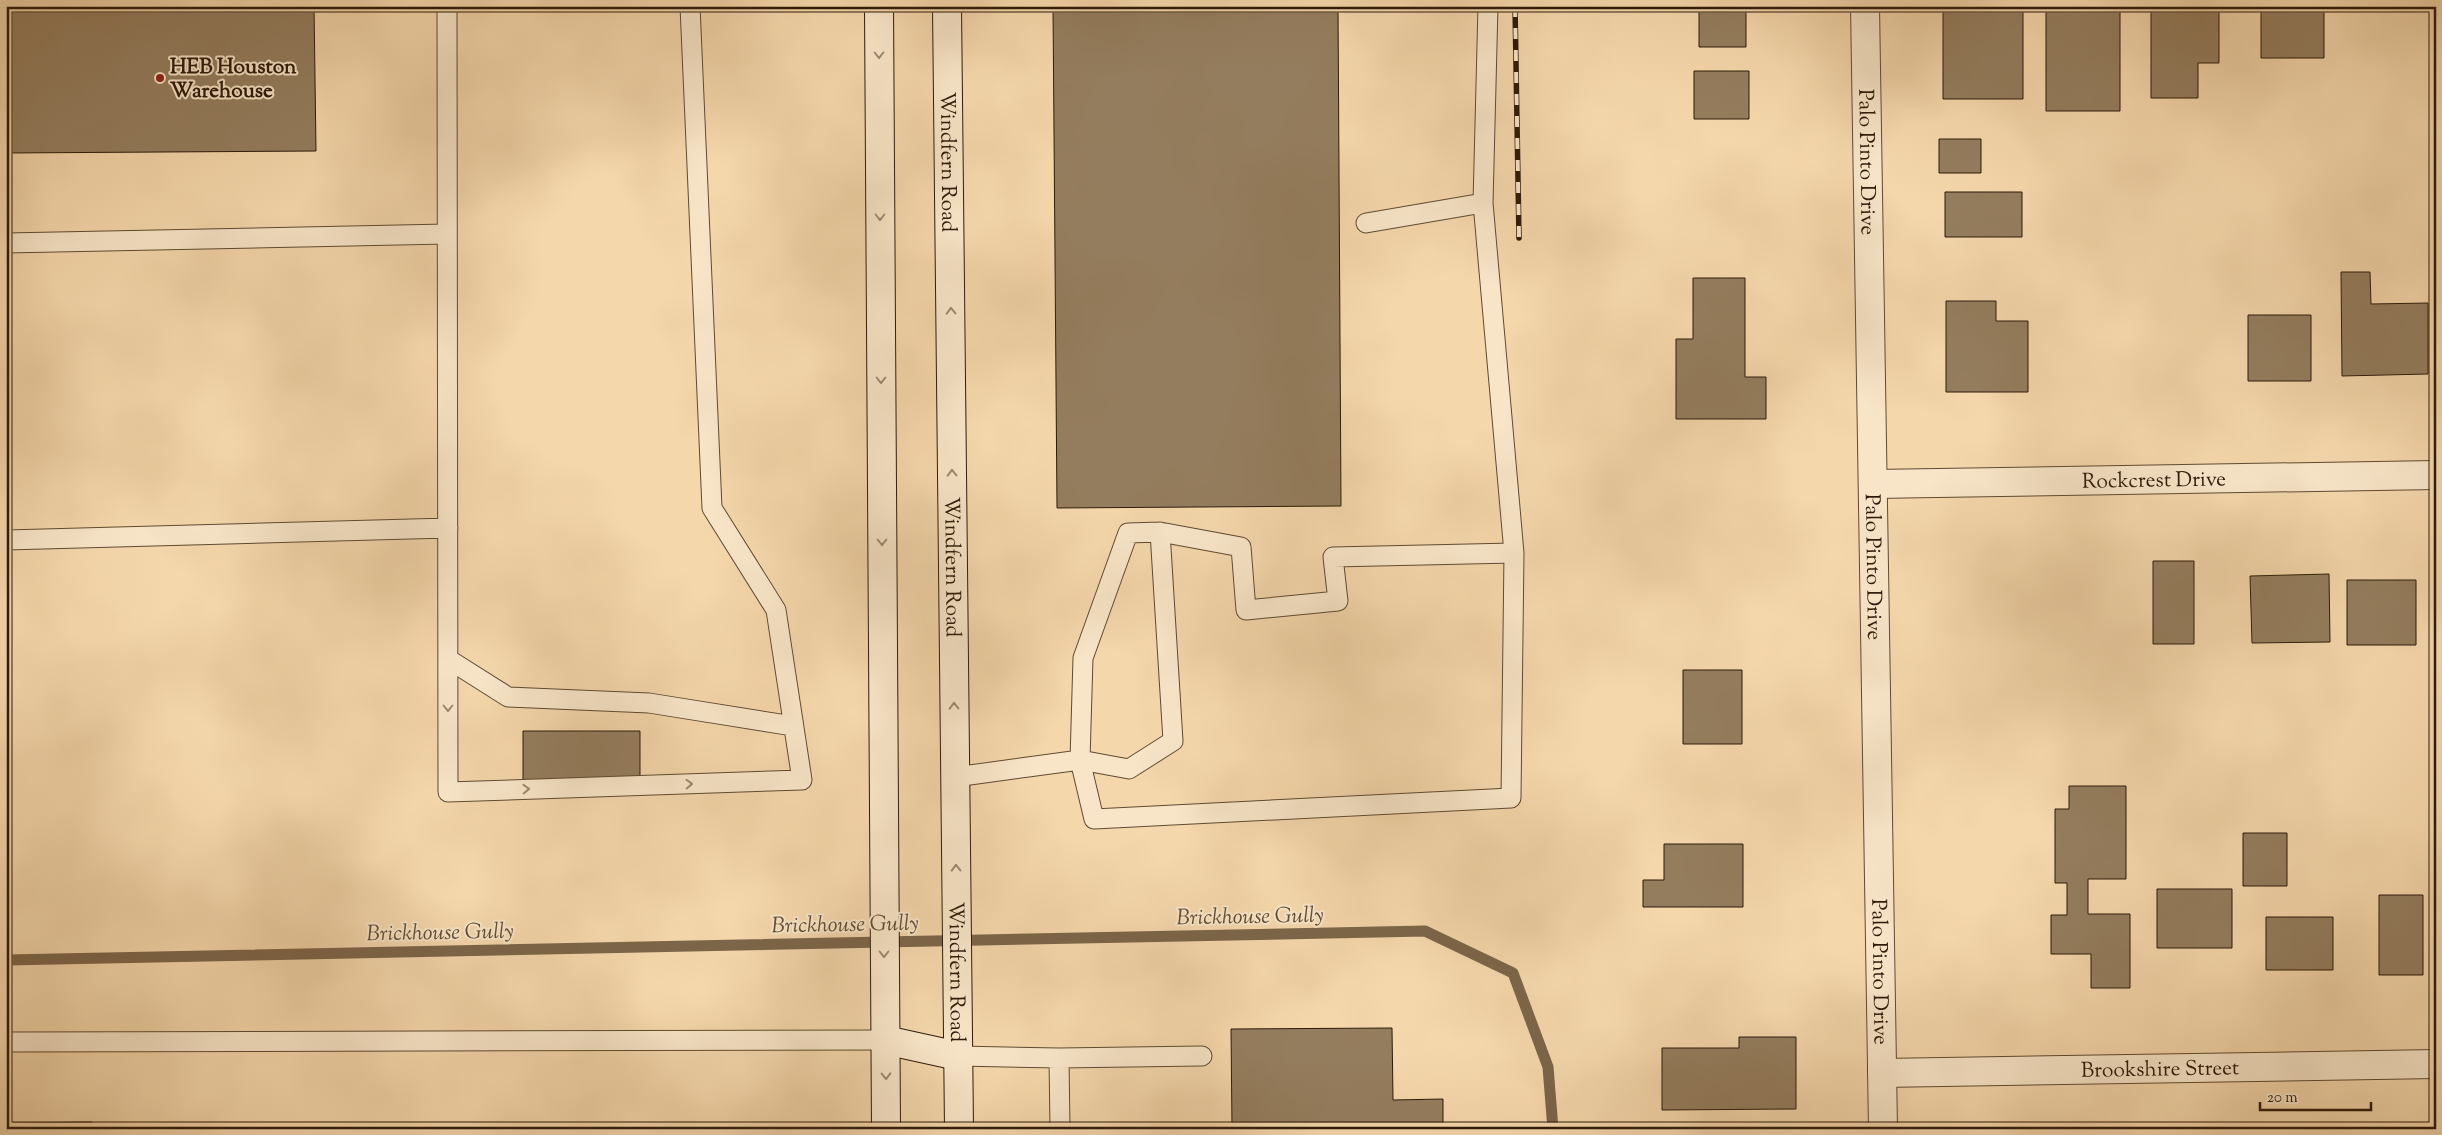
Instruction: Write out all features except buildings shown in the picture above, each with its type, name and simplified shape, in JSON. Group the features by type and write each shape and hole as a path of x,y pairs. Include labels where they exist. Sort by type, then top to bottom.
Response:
{"street":[{"path":"878,6 886,1129"},
{"name":"Windfern Road","path":"948,6 959,1129"},
{"name":"Palo Pinto Drive","path":"1865,6 1883,1129"},
{"name":"Rockcrest Drive","path":"1873,484 2436,475"},
{"path":"885,1040 958,1056"},
{"name":"Brookshire Street","path":"1882,1073 2436,1064"}],"lane":[{"path":"447,6 448,792 802,780 776,610 712,508 690,6"},
{"path":"1488,6 1483,204 1514,553 1511,798 1094,819 1080,760 1083,658 1128,533 1160,532 1241,547 1246,610 1338,601 1333,557 1514,553"},
{"path":"1366,222 1483,204"},
{"path":"6,243 447,234"},
{"path":"6,540 448,528"},
{"path":"955,777 1080,760 1129,769 1173,740 1160,532"},
{"path":"448,659 508,697 649,703 793,726"},
{"path":"6,1042 885,1040"},
{"path":"958,1056 1058,1058 1202,1056"},
{"path":"1058,1058 1060,1129"}],"waterway":[{"name":"Brickhouse Gully","path":"6,960 1425,931 1513,973 1548,1067 1553,1129"}],"railway":[{"path":"1515,6 1519,238"}],"place":[{"name":"HEB Houston Warehouse","path":"160,78"}]}
